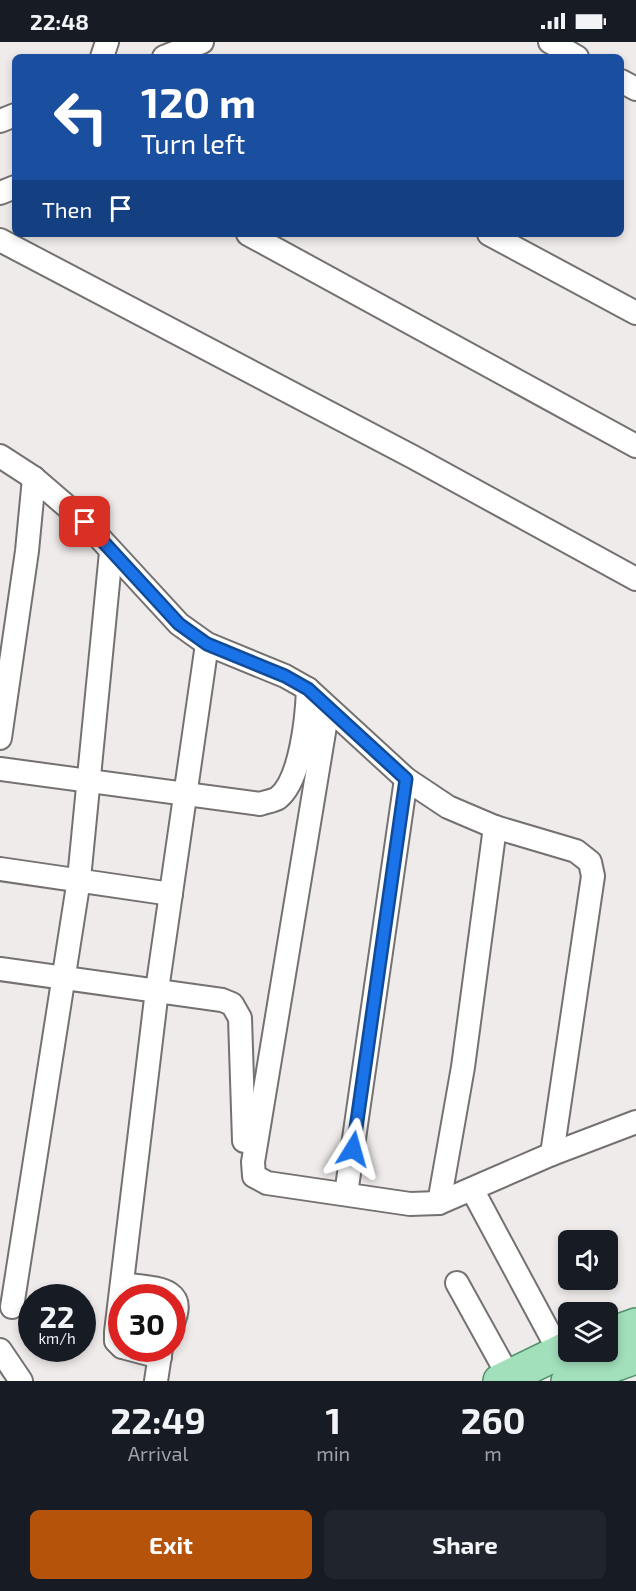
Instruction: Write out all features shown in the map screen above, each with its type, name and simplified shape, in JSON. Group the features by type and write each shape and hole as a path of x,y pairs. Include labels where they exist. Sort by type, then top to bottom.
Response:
{"main road":[{"path":"618,1331 636,1325"},
{"path":"618,1358 636,1357"},
{"path":"505,1379 563,1362"}],"street":[{"path":"172,54 202,42"},
{"path":"550,42 572,54"},
{"path":"253,237 636,446"},
{"path":"495,237 636,313"},
{"path":"0,240 413,457 636,579"},
{"path":"0,456 34,478 85,522 179,624 207,644 285,676 308,689 406,779 448,807 495,827 576,851 590,862 593,876 552,1154"},
{"path":"0,738 34,478"},
{"path":"12,1306 62,977 80,879 111,552"},
{"path":"123,1284 157,990 207,644"},
{"path":"0,769 260,804 276,799 288,786 295,768 307,711 308,689"},
{"path":"327,708 252,1171 254,1176 267,1183 410,1204 439,1203 473,1191 552,1154 636,1122"},
{"path":"346,1194 406,779"},
{"path":"439,1203 463,1067 495,827"},
{"path":"0,869 171,894"},
{"path":"0,969 222,999 237,1010 243,1066 244,1141"},
{"path":"473,1191 558,1346"},
{"path":"457,1283 505,1379"},
{"path":"0,1350 21,1381"},
{"path":"156,1381 159,1362"}],"route":[{"path":"85,522 179,624 207,644 285,676 308,689 406,779 353,1149"}]}
